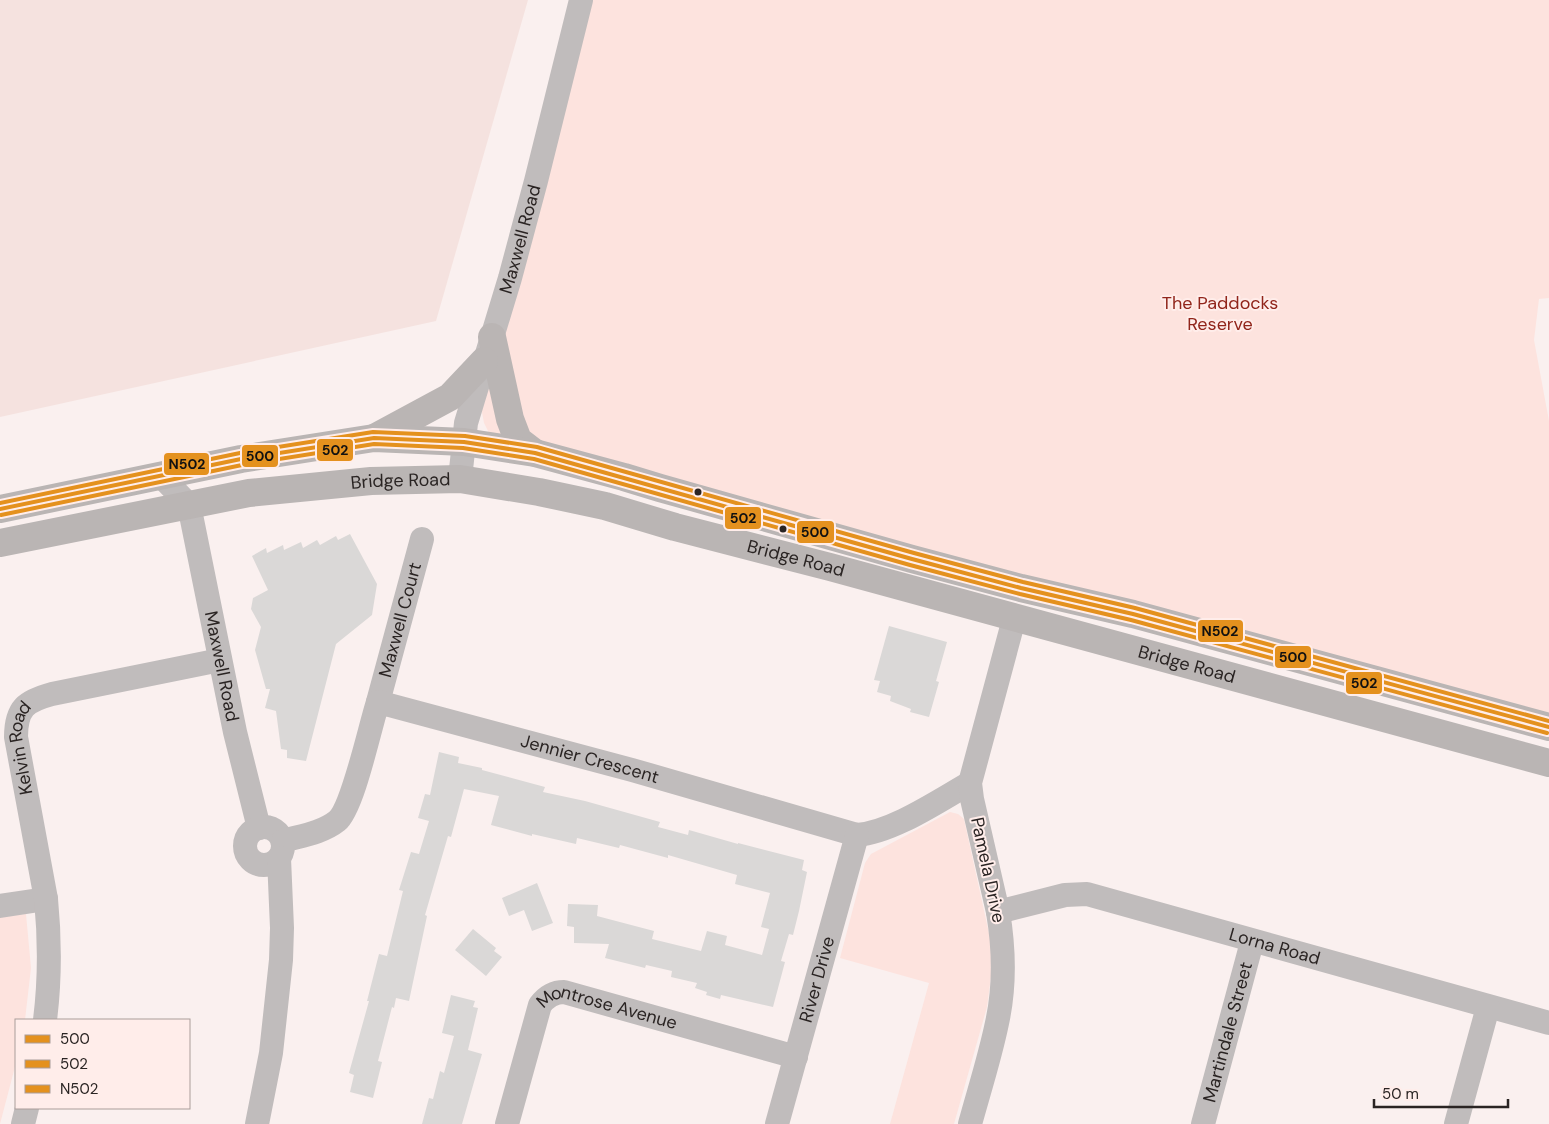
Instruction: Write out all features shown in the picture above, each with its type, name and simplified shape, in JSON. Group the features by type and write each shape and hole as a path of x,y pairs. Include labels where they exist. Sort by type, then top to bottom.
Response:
{"main road":[{"path":"374,438 450,397 488,349"},
{"path":"488,349 518,440 535,454"},
{"name":"Bridge Road","path":"0,509 241,459 374,438 464,442 535,454 624,477 679,494 1021,588 1133,614 1549,727"},
{"name":"Bridge Road","path":"0,543 249,493 371,481 460,479 539,492 604,506 675,527 1549,763"},
{"path":"1014,619 1021,588"}],"street":[{"name":"Maxwell Road","path":"460,479 466,423 536,181 581,0"},
{"path":"161,476 188,504"},
{"name":"Maxwell Road","path":"188,504 220,660 259,828"},
{"name":"Maxwell Court","path":"378,702 422,539"},
{"name":"Pamela Drive","path":"970,1124 1001,1002 1002,946 998,912 970,783 1014,619"},
{"name":"Kelvin Road","path":"45,1019 49,971 46,900 16,737 17,719 23,708 32,700 61,691 220,660"},
{"path":"257,1124 270,1063 282,944 274,855 279,835 274,830 266,827 259,828 249,835 245,847 250,859 274,855 327,827 342,816 350,799 378,702"},
{"name":"Jennier Crescent","path":"378,702 632,770 857,836"},
{"path":"857,836 877,832 970,783"},
{"name":"River Drive","path":"777,1124 857,836"},
{"name":"Lorna Road","path":"998,912 1066,895 1087,894 1252,942 1549,1024"},
{"path":"0,906 46,900"},
{"name":"Martindale Street","path":"1203,1124 1252,942"},
{"name":"Montrose Avenue","path":"507,1124 540,1005 555,993 564,992 796,1057"},
{"path":"1456,1124 1488,1007"},
{"path":"23,1124 27,1109"}],"shaded area":[{"path":"0,0 528,0 436,321 0,417"}],"green space":[{"name":"The Paddocks Reserve","path":"580,0 1549,0 1549,298 1539,299 1534,340 1549,421 1549,727 495,445 484,423 479,396"},
{"path":"950,812 958,814 964,819 990,938 992,969 987,1007 954,1124 890,1124 929,983 840,958 865,863 871,854"},
{"path":"26,914 31,968 25,1019 15,1019 15,1067 0,1124 0,917"}],"building":[{"path":"350,534 377,584 372,615 336,644 306,761 287,758 287,750 281,749 276,711 265,708 270,689 266,689 255,650 261,627 251,609 253,598 268,590 252,556 266,548 267,553 283,545 284,550 301,542 303,548 317,540 320,545 336,536 338,540"},
{"path":"889,626 947,642 936,681 939,682 929,717 910,712 911,709 890,701 891,696 877,692 880,681 874,680"},
{"path":"439,752 459,757 458,763 482,768 482,770 545,787 543,792 585,801 660,822 658,827 688,835 689,830 804,860 802,870 807,872 799,911 793,935 789,934 781,961 785,962 773,1007 721,995 720,999 706,995 707,992 695,988 697,983 671,977 672,971 646,965 645,968 605,958 609,944 574,943 574,927 567,926 568,904 598,905 597,916 654,931 652,939 701,951 707,931 727,936 725,945 762,955 769,929 761,927 770,893 735,884 737,875 668,855 668,858 620,845 619,848 577,838 576,844 532,834 532,836 491,825 499,796 464,789 451,837 448,836 425,915 427,916 409,1001 396,998 394,1008 392,1007 378,1061 382,1062 373,1098 350,1092 354,1075 349,1073 369,1001 367,1001 379,954 387,956 403,891 399,890 411,852 419,854 429,821 418,818 425,794 430,795"},
{"path":"537,883 553,923 532,931 524,910 509,916 502,898"},
{"path":"473,929 496,948 494,951 502,957 486,976 455,950"},
{"path":"451,995 475,1001 473,1007 478,1008 468,1050 482,1054 462,1124 422,1124 429,1098 433,1099 440,1071 444,1073 454,1036 442,1033"}],"transit line":[{"name":"N502","path":"0,503 240,453 373,432 465,436 537,447 914,553 1023,582 1135,608 1549,721"},
{"name":"500","path":"0,509 241,459 374,438 464,442 535,453 912,559 1021,588 1133,614 1549,727"},
{"name":"502","path":"1,515 242,465 374,444 463,448 534,459 910,565 1020,594 1131,620 1547,733"}]}
